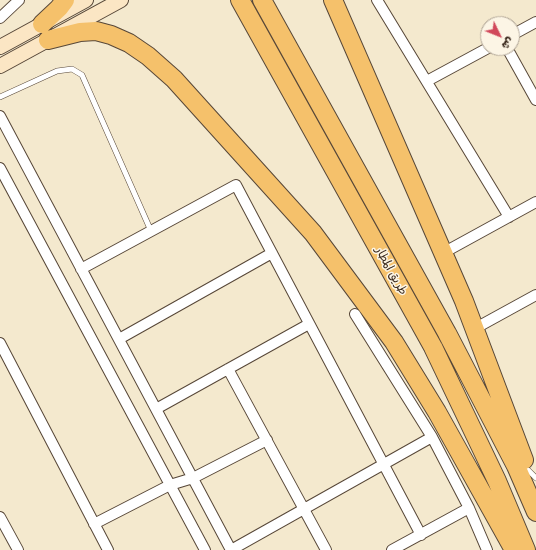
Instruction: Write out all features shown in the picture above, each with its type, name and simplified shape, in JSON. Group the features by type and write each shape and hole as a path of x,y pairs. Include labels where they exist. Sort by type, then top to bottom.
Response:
{"highway":[{"name":"طريق المطار","path":"240,0 433,347 497,481 526,550"},
{"name":"طريق المطار","path":"262,0 526,471 536,512"},
{"path":"333,0 443,253 474,329 526,471 536,493"},
{"path":"45,32 59,8 68,4"},
{"path":"45,32 96,31 111,35 129,43 148,56 174,79 313,234 394,342 438,412 514,550"}],"main road":[{"path":"68,4 86,0"},
{"path":"0,46 78,23 121,0"},
{"path":"0,66 45,32"}],"street":[{"path":"0,18 19,0"},
{"path":"377,0 509,217"},
{"path":"520,31 536,22"},
{"path":"427,81 480,52"},
{"path":"512,56 536,100"},
{"path":"0,116 231,550 432,437"},
{"path":"0,168 205,550"},
{"path":"81,269 236,185 421,535"},
{"path":"443,253 536,202"},
{"path":"119,339 272,253"},
{"path":"474,329 536,295"},
{"path":"355,314 432,437 470,508 487,550"},
{"path":"156,409 309,324"},
{"path":"1,346 94,524 106,550"},
{"path":"228,369 326,550"},
{"path":"94,524 170,486 193,478 267,440"},
{"path":"392,550 470,508"},
{"path":"0,517 18,550"}],"lane":[{"path":"0,97 56,71 72,69 82,75 151,231"}]}
